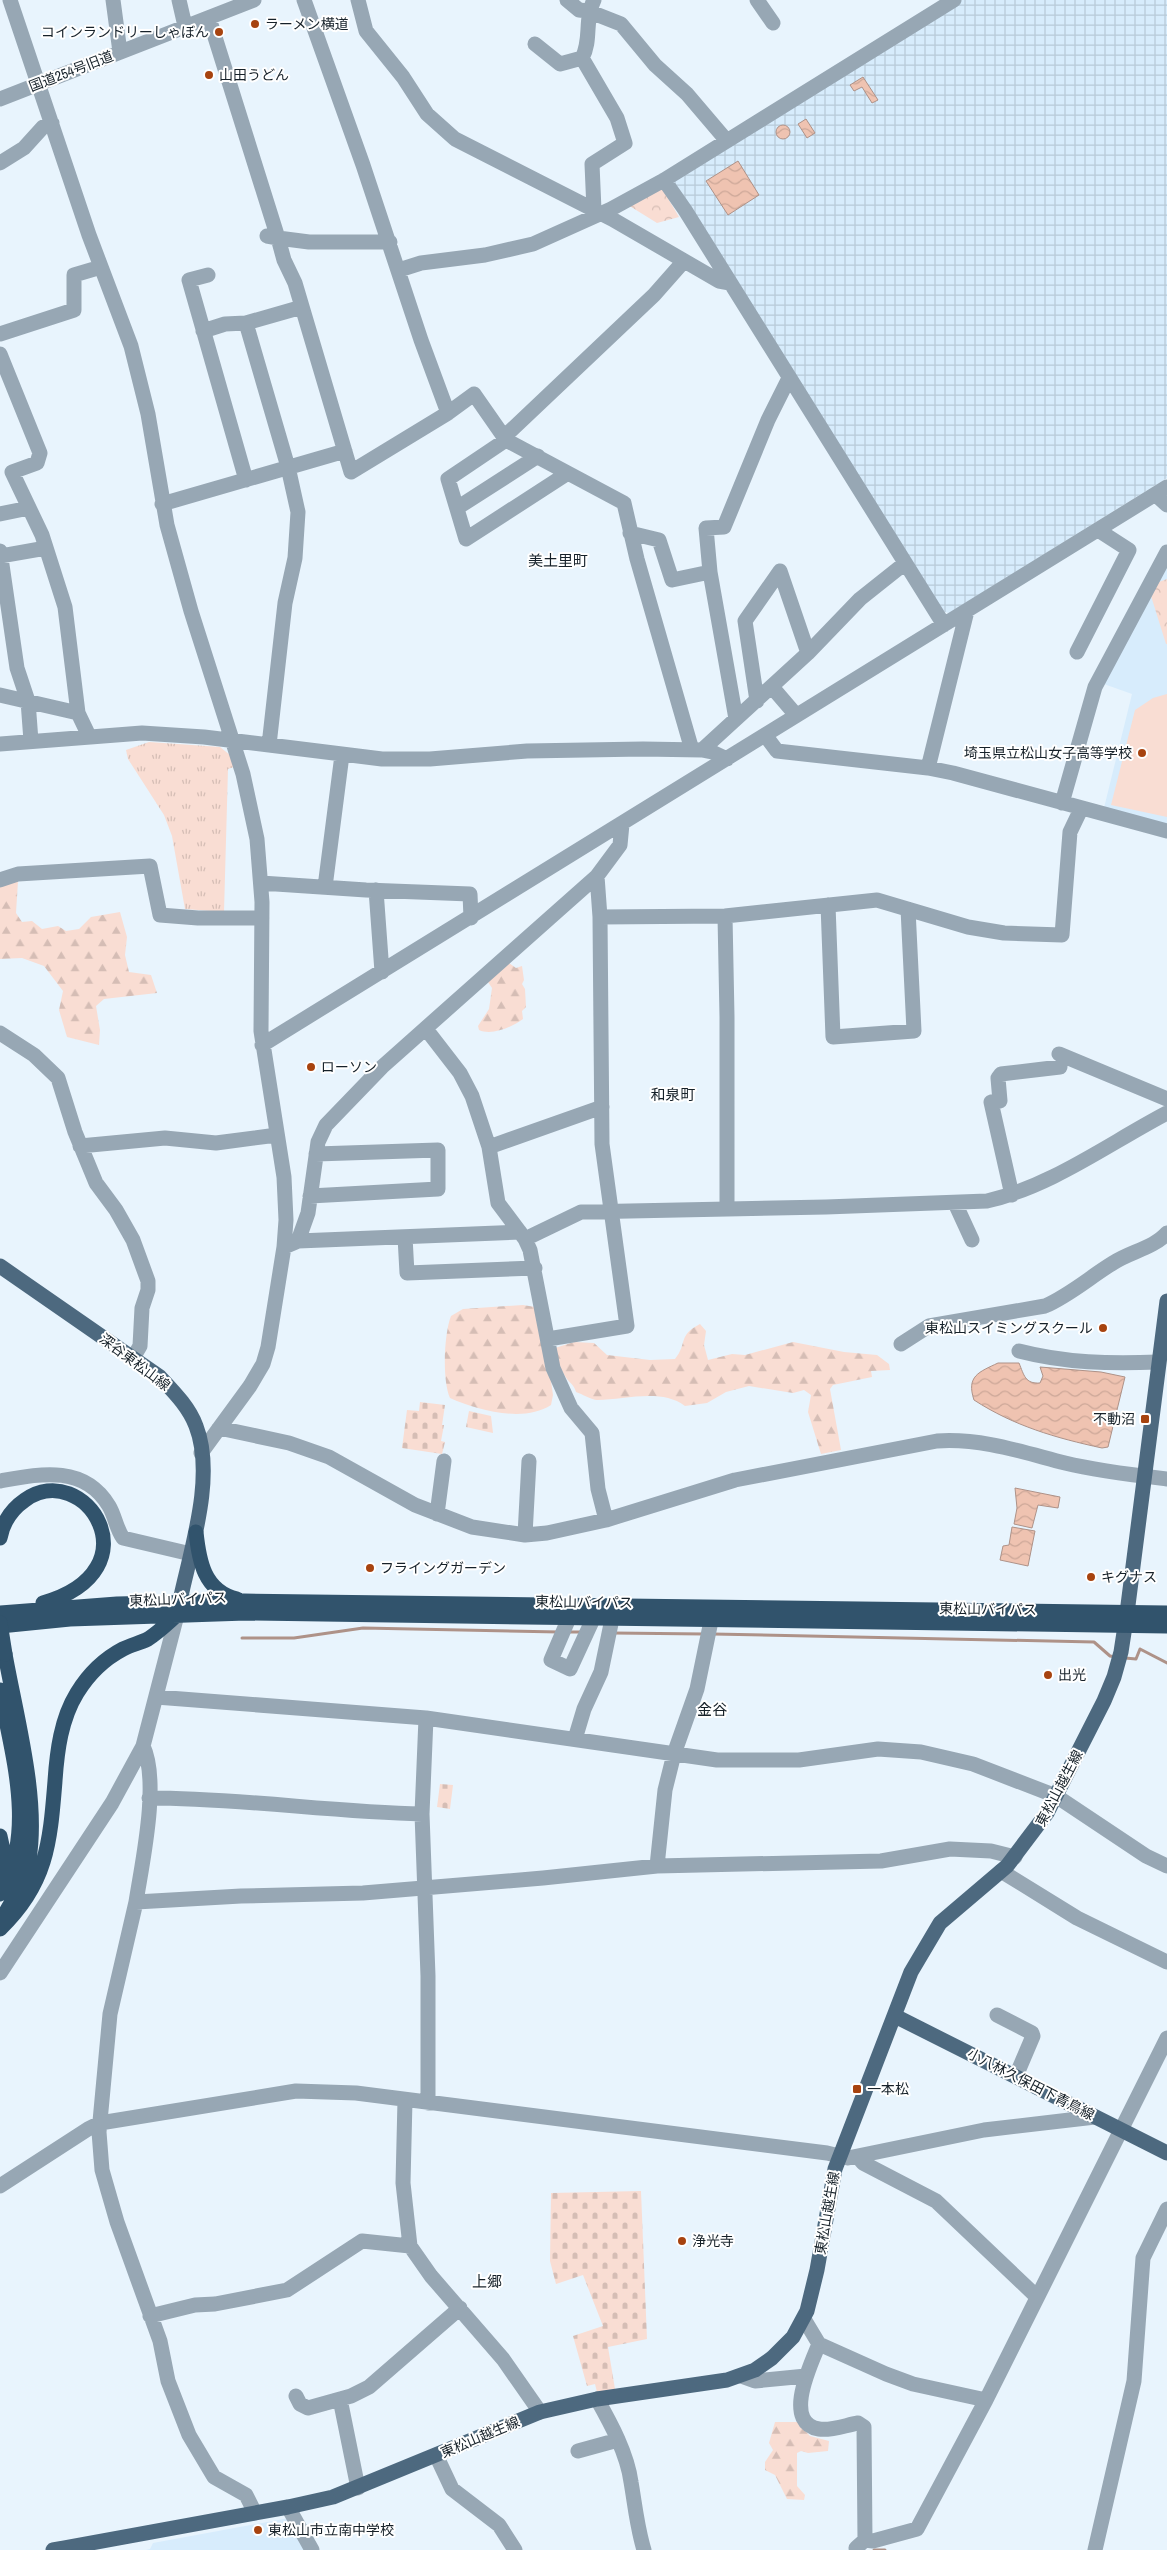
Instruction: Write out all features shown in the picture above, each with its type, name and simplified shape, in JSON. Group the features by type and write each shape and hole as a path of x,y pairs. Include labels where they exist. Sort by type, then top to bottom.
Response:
{"highway":[{"path":"0,1538 6,1519 16,1507 28,1498 56,1492 82,1501 92,1510 100,1522 104,1536 104,1551 99,1565 82,1586 55,1600 2,1621 5,1654 27,1777 31,1837 28,1860 22,1882 0,1922"},
{"path":"196,1532 199,1558 208,1579 220,1592 244,1601"},
{"name":"東松山バイパス","path":"2,1621 25,1623 244,1601 1126,1620 1167,1626"},
{"path":"0,1930 28,1898 43,1865 51,1828 60,1736 76,1695 87,1678 103,1662 124,1649 148,1639 178,1608"},
{"name":"東松山バイパス","path":"2,1621 178,1608 593,1619 711,1620 1126,1620 1167,1613"},
{"path":"0,1690 15,1774 19,1819 15,1862 0,1894"},
{"path":"0,1836 5,1859 0,1883"}],"main road":[{"name":"深谷東松山線","path":"0,1266 160,1377 187,1410 196,1427 201,1453 202,1484 196,1532 178,1608"},
{"name":"深谷東松山線","path":"0,1278 27,1285"},
{"name":"東松山越生線","path":"53,2550 288,2508 333,2497 540,2412 597,2399 713,2383 741,2376 755,2370 782,2349 793,2337 804,2319 812,2295 831,2182 839,2156 911,1972 940,1923 1001,1872 1035,1832 1056,1796 1104,1701 1121,1652 1167,1301"},
{"name":"小八林久保田下青鳥線","path":"895,2016 1167,2153"}],"street":[{"path":"10,0 101,267 120,316 142,389 162,504 177,564 233,741 255,822 261,883 262,1045 277,1135 285,1200 284,1247 268,1347 263,1364 250,1386 201,1453"},
{"path":"114,0 120,52"},
{"path":"179,0 185,26"},
{"name":"国道254号旧道","path":"0,99 254,0"},
{"path":"304,0 390,242 421,340 448,413"},
{"path":"358,0 366,31 403,77 427,114 455,139 597,212 719,281 730,283"},
{"path":"567,0 579,10 591,6 621,24 655,65 688,94 727,141"},
{"path":"757,0 773,23"},
{"path":"399,270 421,263 485,255 533,244 664,180 954,0"},
{"path":"535,44 560,64 582,58 587,50 591,6"},
{"path":"209,18 272,237 302,307 351,472 448,413 474,394 505,439 624,502 630,533 697,750"},
{"path":"582,58 617,118 625,143 592,164 597,212"},
{"path":"0,163 24,148 43,127 52,123"},
{"path":"664,180 944,625"},
{"path":"272,237 309,242 390,242"},
{"path":"568,473 466,539 448,479 505,439 654,295 684,261"},
{"path":"0,334 74,310 74,275 101,267"},
{"path":"208,275 189,280 246,480"},
{"path":"203,330 225,324 246,323 302,307"},
{"path":"246,323 288,467 298,512 298,536 285,603 268,745"},
{"path":"0,354 40,453 37,463 12,472 46,548 65,607 78,713 90,736"},
{"path":"736,719 710,572 706,528 724,527 768,420 789,378"},
{"path":"162,504 345,451"},
{"path":"457,508 538,456"},
{"path":"262,1045 765,736 796,714 1098,530 1163,496"},
{"path":"0,514 29,508"},
{"path":"1077,652 1129,550 1098,530"},
{"path":"630,533 660,540 672,580 710,572"},
{"path":"31,741 28,701 17,668 3,590 0,555 46,548"},
{"path":"1062,803 1095,687 1167,552"},
{"path":"697,750 757,701 808,653 860,599 904,564"},
{"path":"757,701 745,621 780,571 808,653"},
{"path":"928,768 967,611"},
{"path":"772,687 796,714"},
{"path":"0,695 78,713"},
{"path":"0,744 90,736 162,734 268,745 382,760 415,760 527,751 697,750 712,752 727,758"},
{"path":"765,736 777,750 928,768 1016,789 1081,809 1167,831"},
{"path":"325,887 342,755"},
{"path":"600,917 725,916 877,900 968,927 1004,933 1062,935 1070,832 1081,809"},
{"path":"298,1241 308,1213 318,1142 326,1125 361,1085 597,876 620,846 622,824"},
{"path":"0,880 18,874 150,866 160,915 198,918 262,918"},
{"path":"548,1339 627,1326 602,1144 600,917 597,876"},
{"path":"261,883 470,894 471,918"},
{"path":"376,890 382,972"},
{"path":"828,905 833,1037 914,1031 908,909"},
{"path":"725,916 727,1209"},
{"path":"426,1029 466,1084 489,1147 498,1203 522,1236 535,1268 553,1368 567,1400 592,1433 598,1489 606,1520"},
{"path":"0,1033 34,1055 58,1078 80,1146 96,1183 116,1210 133,1240 148,1281 140,1319 140,1346 133,1358"},
{"path":"1012,1195 991,1102 1000,1100 998,1078 1001,1074 1060,1060 1167,1099"},
{"path":"489,1147 602,1107"},
{"path":"284,1247 298,1241 405,1237 522,1236 576,1213 974,1203 1012,1195 1040,1184 1167,1112"},
{"path":"80,1146 165,1138 216,1143 277,1135"},
{"path":"310,1196 438,1189 438,1150 316,1154"},
{"path":"955,1203 972,1240"},
{"path":"901,1344 929,1326 1045,1306 1062,1298 1114,1262 1151,1244 1167,1233"},
{"path":"405,1237 407,1273 535,1268"},
{"path":"1019,1351 1055,1360 1125,1364 1158,1362"},
{"path":"219,1428 290,1443 329,1457 415,1505 472,1527 525,1535 563,1531 606,1520 735,1480 937,1441 954,1440 1003,1446 1066,1463 1167,1479"},
{"path":"437,1514 444,1461"},
{"path":"525,1535 529,1461"},
{"path":"0,1480 52,1473 71,1476 93,1488 104,1500 123,1538 191,1554"},
{"path":"0,1973 101,1820 143,1746 178,1608"},
{"path":"569,1618 551,1660 570,1669 593,1619"},
{"path":"575,1739 584,1709 600,1672 612,1619"},
{"path":"657,1866 666,1790 674,1754 697,1689 711,1620"},
{"path":"156,1697 426,1718 717,1760 798,1760 878,1749 921,1752 973,1764 1056,1796 1146,1856 1167,1866"},
{"path":"426,1718 422,1814 428,1976 428,2103"},
{"path":"143,1746 149,1762 147,1841 136,1902 110,2014 100,2123 102,2170 105,2185 160,2340 168,2381 188,2434 214,2477 246,2495 255,2513"},
{"path":"149,1798 199,1798 338,1811 422,1814"},
{"path":"136,1902 241,1896 363,1893 657,1866 853,1863 881,1861 950,1849 991,1851 1015,1857"},
{"path":"1001,1872 1077,1918 1167,1962"},
{"path":"997,2015 1032,2033 1033,2036 1016,2076"},
{"path":"819,2344 806,2376 800,2408 802,2416 807,2422 820,2430 858,2423 864,2427 858,2547 917,2528 986,2400 1036,2296 1123,2130 1167,2038"},
{"path":"0,2186 88,2128 100,2123 296,2091 332,2091 858,2157 984,2130 1095,2117"},
{"path":"405,2100 403,2183 410,2246 416,2258 503,2360 540,2412"},
{"path":"858,2157 870,2168 936,2201 1036,2296"},
{"path":"1095,2550 1134,2381 1143,2258 1167,2209"},
{"path":"150,2316 195,2305 215,2304 287,2290 362,2241 410,2246"},
{"path":"296,2396 300,2404 308,2408 351,2396 382,2377 460,2308"},
{"path":"804,2319 819,2344 913,2384 986,2400"},
{"path":"741,2376 754,2381 806,2376"},
{"path":"597,2399 618,2440 631,2481 636,2523 644,2550"},
{"path":"340,2400 358,2488"},
{"path":"578,2451 618,2440"},
{"path":"436,2455 452,2489 498,2525 515,2550"},
{"path":"288,2508 312,2550"}],"shaded area":[{"path":"961,0 1167,0 1167,478 949,613 941,611 669,180"},
{"name":"埼玉県立松山女子高等学校","path":"1167,562 1167,828 1103,812 1132,694 1101,683"},
{"name":"東松山市立南中学校","path":"289,2518 307,2550 146,2550 150,2549 153,2543"}],"green space":[{"path":"656,189 663,190 679,217 657,223 628,205"},
{"path":"1167,579 1166,644 1151,596 1159,582"},
{"path":"1167,594 1167,621 1159,596"},
{"path":"1167,694 1167,817 1111,805 1135,710 1153,698"},
{"path":"149,742 220,747 230,755 234,767 228,769 224,912 185,909 172,836 164,815 128,759 126,750"},
{"path":"18,881 16,913 22,922 32,921 42,929 58,926 66,931 79,929 91,917 120,912 127,937 125,955 129,972 151,975 157,993 104,999 96,1006 100,1030 99,1045 67,1037 59,1010 63,991 44,966 22,958 0,959 0,884"},
{"path":"509,963 516,968 522,966 524,980 522,984 525,989 526,1007 522,1011 523,1019 508,1028 496,1031 484,1032 479,1030 478,1026 489,1009 492,988 488,982"},
{"path":"523,1305 535,1307 549,1367 553,1395 551,1405 528,1413 514,1414 473,1407 450,1398 447,1390 445,1357 451,1316 463,1309"},
{"path":"700,1324 706,1331 704,1345 708,1360 732,1354 745,1355 793,1342 844,1352 877,1355 889,1364 890,1370 871,1371 872,1377 833,1385 830,1389 841,1450 821,1454 808,1412 811,1395 804,1390 793,1393 749,1386 726,1392 707,1403 685,1406 665,1397 654,1396 595,1400 576,1392 562,1371 555,1348 574,1342 594,1343 607,1355 650,1360 675,1359 685,1336"},
{"path":"420,1402 445,1405 441,1441 445,1442 442,1454 402,1448 407,1410 419,1411"},
{"path":"469,1411 491,1416 493,1433 466,1427"},
{"path":"440,1784 453,1785 450,1809 437,1807"},
{"path":"641,2191 647,2339 608,2347 615,2389 597,2392 595,2384 587,2386 573,2336 603,2326 583,2275 556,2284 550,2261 551,2193"},
{"path":"775,2422 797,2422 810,2436 829,2441 828,2451 808,2453 801,2451 797,2453 797,2486 805,2495 804,2500 787,2499 775,2475 765,2470 765,2462 773,2450 769,2443"}],"water":[{"path":"863,77 878,100 872,103 862,87 854,91 850,85"},
{"path":"806,119 815,133 807,138 798,124"},
{"path":"780,125 786,125 790,132 786,139 780,139 776,135 776,129"},
{"path":"738,161 759,195 728,215 706,181"},
{"path":"998,1363 1019,1363 1026,1378 1035,1383 1040,1383 1043,1376 1040,1367 1101,1372 1125,1377 1108,1447 1102,1448 1085,1444 1036,1430 1004,1417 974,1400 972,1392 973,1380 980,1372"},
{"path":"1015,1488 1060,1497 1058,1508 1038,1505 1032,1528 1014,1524 1017,1508"},
{"path":"1012,1527 1035,1531 1028,1566 1000,1560 1003,1546 1009,1545"}],"waterway":[{"path":"242,1638 294,1638 363,1628 559,1632"},
{"path":"568,1632 582,1632"},
{"path":"613,1633 704,1634"},
{"path":"713,1634 1094,1642 1110,1656 1116,1657"},
{"path":"1125,1658 1136,1659 1140,1649 1167,1663"},
{"path":"874,2550 885,2550"}],"place":[{"name":"ラーメン横道","path":"255,24"},
{"name":"コインランドリーしゃぼん","path":"219,32"},
{"name":"山田うどん","path":"209,75"},
{"name":"埼玉県立松山女子高等学校","path":"1142,753"},
{"name":"ローソン","path":"311,1067"},
{"name":"東松山スイミングスクール","path":"1103,1328"},
{"name":"不動沼","path":"1145,1419"},
{"name":"フライングガーデン","path":"370,1568"},
{"name":"キグナス","path":"1091,1577"},
{"name":"出光","path":"1048,1675"},
{"name":"一本松","path":"857,2089"},
{"name":"浄光寺","path":"682,2241"},
{"name":"東松山市立南中学校","path":"258,2530"}],"district":[{"name":"美土里町","path":"558,561"},
{"name":"和泉町","path":"673,1095"},
{"name":"金谷","path":"712,1710"},
{"name":"上郷","path":"487,2282"}]}
